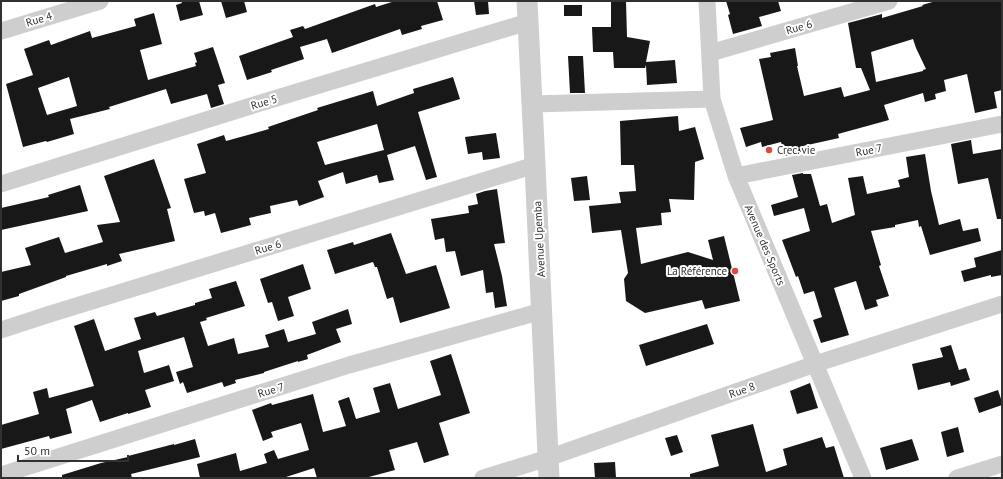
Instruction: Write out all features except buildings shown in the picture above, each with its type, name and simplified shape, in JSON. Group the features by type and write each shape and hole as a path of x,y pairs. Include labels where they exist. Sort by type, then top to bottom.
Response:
{"street":[{"name":"Rue 4","path":"1,31 100,1"},
{"name":"Avenue Upemba","path":"527,1 536,165 548,468"},
{"name":"Avenue des Sports","path":"707,1 712,99 736,176 863,478"},
{"name":"Rue 6","path":"710,53 864,4 889,1"},
{"name":"Rue 5","path":"1,184 257,104 528,22"},
{"path":"533,104 712,99"},
{"name":"Rue 7","path":"736,176 1002,124"},
{"name":"Rue 6","path":"1,330 536,165"},
{"name":"Rue 8","path":"483,478 548,468 815,364 1002,304"},
{"name":"Rue 7","path":"1,475 349,365 542,311"},
{"path":"957,478 1002,464"}],"place":[{"name":"Crec. vie","path":"769,150"},
{"name":"La Référence","path":"735,271"}]}
